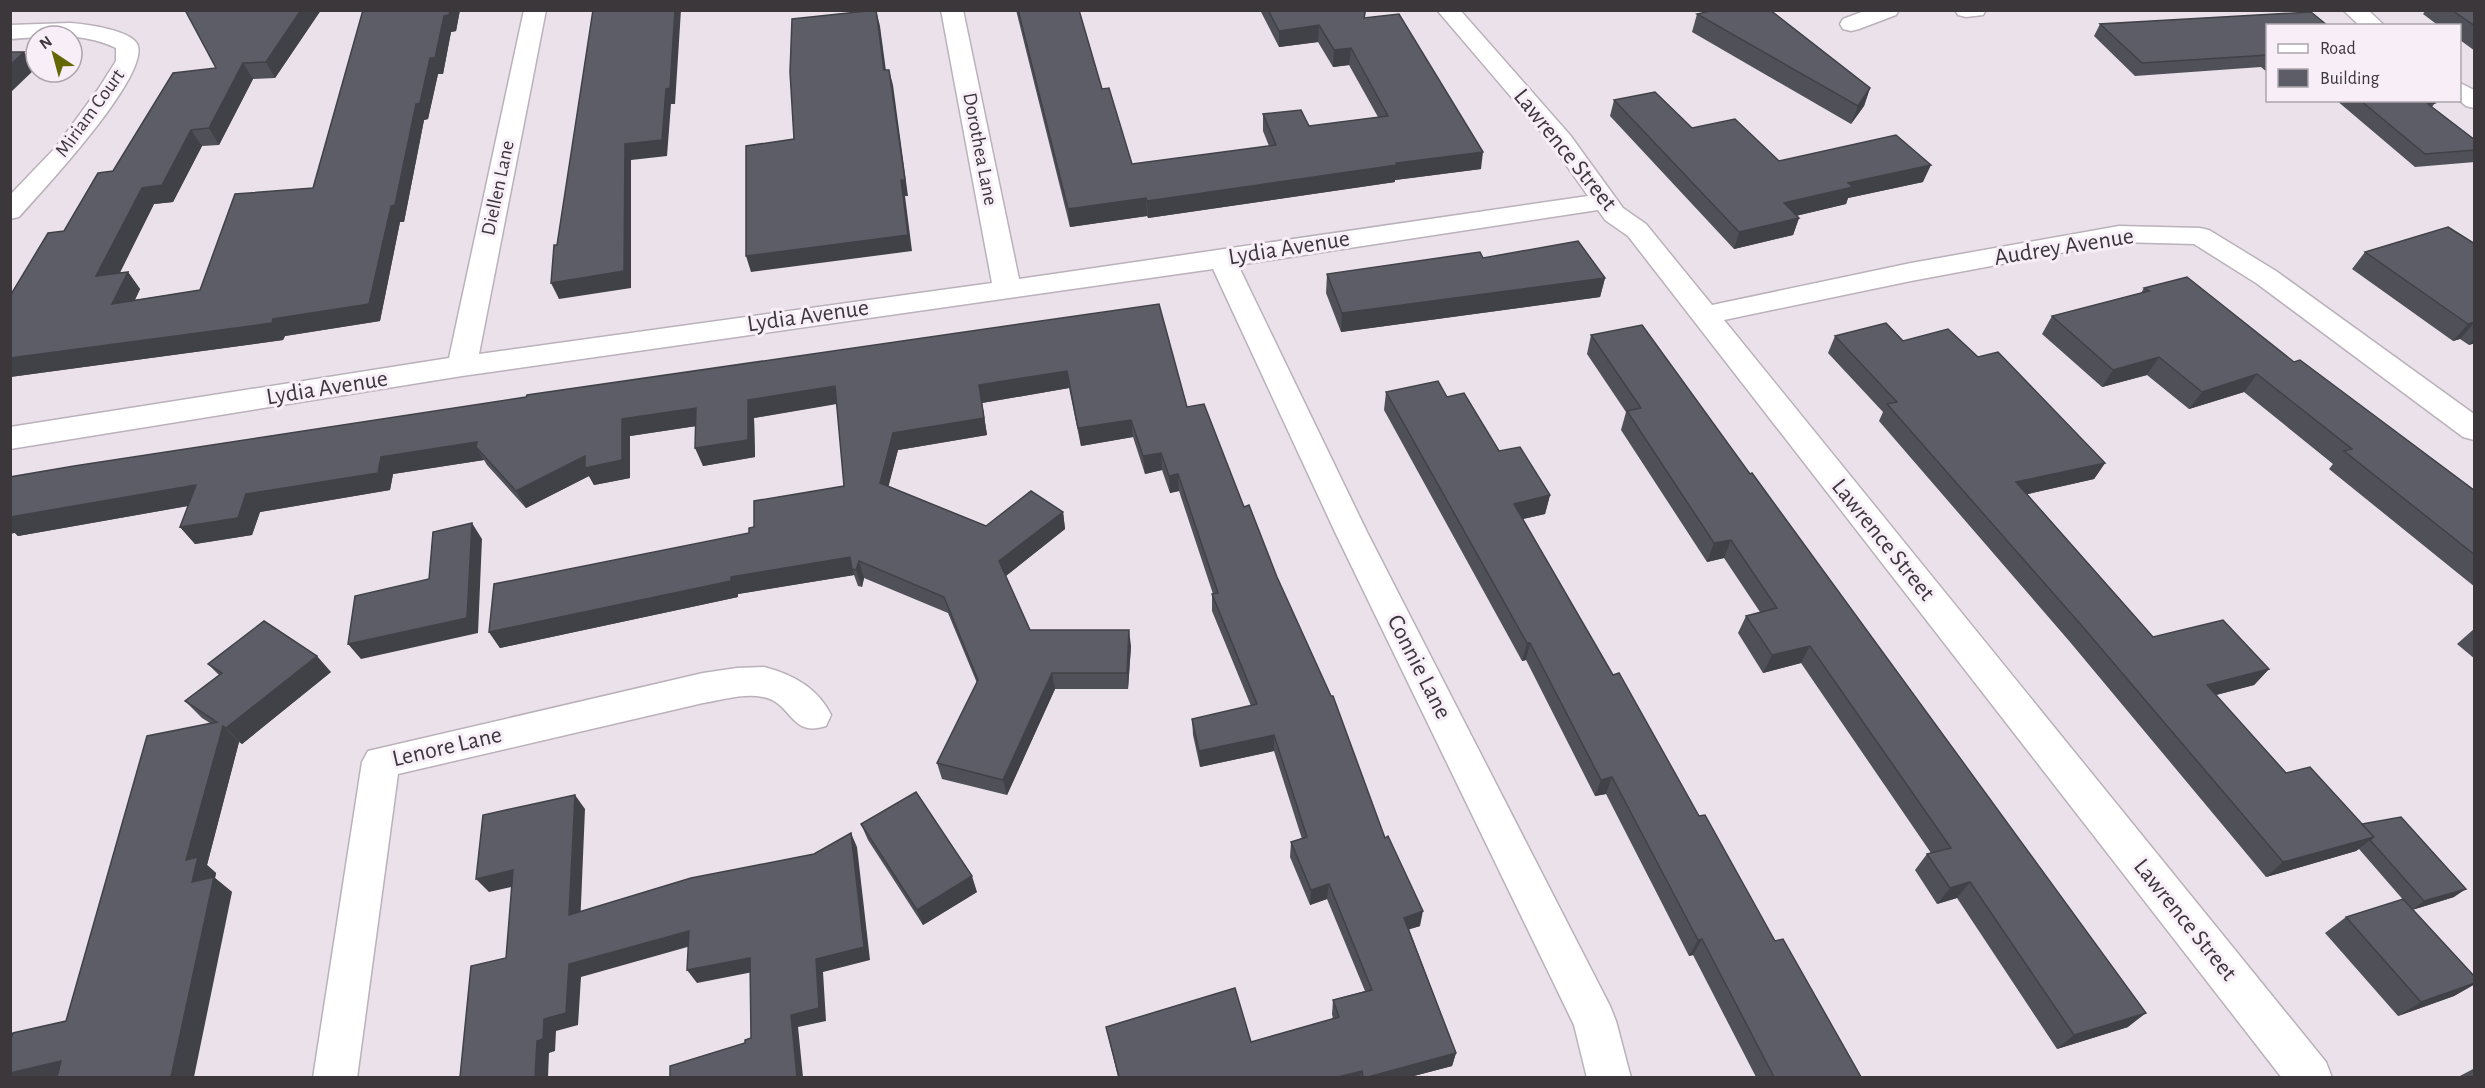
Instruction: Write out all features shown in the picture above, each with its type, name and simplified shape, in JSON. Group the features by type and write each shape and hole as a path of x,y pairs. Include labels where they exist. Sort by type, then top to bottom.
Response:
{"street":[{"name":"Diellen Lane","path":"462,366 535,10"},
{"name":"Dorothea Lane","path":"952,10 1007,288"},
{"name":"Lawrence Street","path":"1448,10 1561,140 1614,214 1637,230 2310,1077"},
{"path":"1851,24 1888,10"},
{"path":"1966,10 1975,10"},
{"path":"2354,10 2372,24"},
{"name":"Miriam Court","path":"10,32 84,30 109,35 127,45 127,61 110,90 65,152 10,211"},
{"path":"2461,91 2475,101"},
{"name":"Lydia Avenue","path":"10,438 462,366 1221,259 1606,201"},
{"name":"Audrey Avenue","path":"1705,315 1911,272 2119,234 2200,236 2266,277 2475,429"},
{"name":"Connie Lane","path":"1221,259 1351,532 1595,1021 1609,1077"},
{"name":"Lenore Lane","path":"335,1077 381,762 703,688 758,681 780,685 796,695 813,715"}],"building":[{"path":"185,10 301,10 266,62 243,63 209,128 191,130 162,185 142,188 96,276 128,272 112,304 200,290 235,194 313,188 363,10 450,10 449,15 444,16 435,58 430,58 420,103 416,104 395,205 391,206 369,304 273,319 272,323 10,358 10,296 48,233 64,231 98,173 113,171 173,73 216,68"},
{"path":"593,10 675,10 670,88 666,89 662,140 625,144 624,271 551,283 554,245 557,245"},
{"path":"876,10 884,70 889,70 905,180 901,180 908,235 746,256 746,146 794,139 790,72 792,19"},
{"path":"1018,10 1079,10 1102,89 1109,88 1132,164 1276,145 1263,114 1301,110 1309,126 1388,116 1351,48 1334,50 1319,25 1279,31 1268,10 1365,10 1364,18 1399,14 1483,152 1147,201 1146,198 1068,209"},
{"path":"1715,10 1770,10 1870,88 1858,106 1697,14"},
{"path":"2452,10 2475,10 2475,26"},
{"path":"2311,12 2326,24 2266,24 2266,55 2142,63 2100,24"},
{"path":"10,52 24,52 10,65"},
{"path":"1655,92 1692,128 1735,119 1779,161 1896,135 1931,165 1848,183 1853,187 1784,203 1799,218 1739,232 1614,100"},
{"path":"2362,102 2434,102 2428,104 2475,140 2475,150 2425,154"},
{"path":"2448,227 2475,244 2475,322 2468,324 2365,252"},
{"path":"1578,241 1605,278 1342,313 1327,274 1480,252 1483,258"},
{"path":"2187,277 2294,362 2300,360 2475,491 2475,555 2344,451 2352,449 2257,374 2202,392 2159,357 2113,370 2052,316 2149,291 2144,288"},
{"path":"1159,304 1187,407 1204,404 1244,507 1249,505 1277,577 1331,696 1333,696 1385,838 1388,836 1423,911 1404,918 1456,1053 1368,1077 1363,1077 1362,1071 1338,1077 1119,1077 1106,1027 1235,988 1251,1042 1339,1017 1333,1000 1372,990 1329,884 1311,890 1291,842 1307,837 1274,735 1199,751 1192,719 1257,704 1212,594 1218,593 1178,474 1169,476 1161,453 1143,456 1131,420 1078,428 1067,371 979,385 984,418 893,433 880,483 986,526 1031,491 1063,512 999,561 1030,630 1129,630 1127,673 1052,673 1003,780 937,763 978,680 944,597 859,561 856,570 852,569 850,557 731,577 731,581 489,632 494,584 749,533 749,528 754,527 754,501 844,486 835,386 748,400 748,440 695,448 696,408 622,419 622,460 585,468 585,456 516,491 476,447 477,442 381,457 378,473 246,494 238,518 180,527 196,485 10,517 10,477 526,397 527,395"},
{"path":"1886,323 1903,341 1948,329 1978,357 1998,352 2105,463 2016,482 2153,637 2223,620 2269,669 2207,685 2286,773 2310,767 2374,837 2283,862 2082,626 1887,404 1897,402 1835,336"},
{"path":"1642,325 2146,1013 2074,1035 1970,882 1950,888 1927,854 1951,848 1810,646 1772,655 1746,616 1777,608 1731,540 1714,543 1627,411 1641,408 1591,335"},
{"path":"1438,381 1447,397 1464,393 1499,451 1520,447 1550,495 1514,504 1613,675 1619,673 1699,816 1705,815 1775,941 1783,939 1861,1077 1774,1077 1702,939 1698,940 1612,777 1601,780 1530,643 1527,643 1386,392"},
{"path":"472,523 467,618 348,644 355,596 429,579 433,532"},
{"path":"264,621 317,656 226,728 223,726 186,860 198,857 192,882 214,877 171,1077 57,1077 61,1061 10,1073 10,1041 13,1033 66,1021 147,736 217,722 185,701 222,673 208,664"},
{"path":"916,792 972,876 917,910 861,824"},
{"path":"575,795 569,915 691,878 814,854 851,833 864,947 816,959 819,1008 791,1015 797,1077 670,1077 670,1066 745,1043 745,1040 751,1038 750,958 687,970 689,931 569,964 566,1013 544,1019 543,1039 537,1041 535,1077 460,1077 471,966 506,958 513,870 476,879 483,815"},
{"path":"2401,817 2466,889 2424,901 2370,840 2374,837 2362,824"},
{"path":"2403,899 2475,977 2475,983 2421,1002 2346,917"}]}
